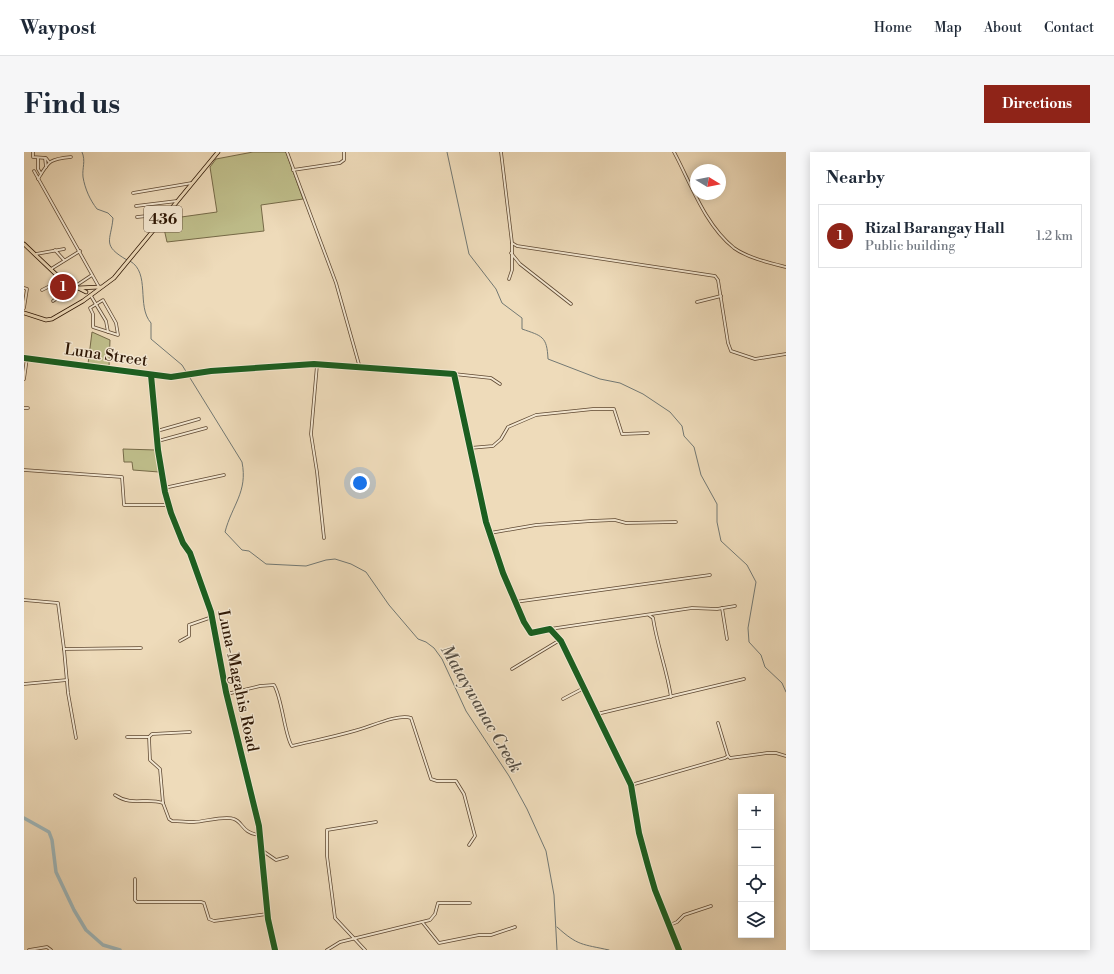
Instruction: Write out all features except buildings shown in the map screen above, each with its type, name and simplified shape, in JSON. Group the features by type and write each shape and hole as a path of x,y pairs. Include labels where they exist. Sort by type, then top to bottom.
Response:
{"main road":[{"name":"436","path":"24,314 49,320 91,295 114,278 218,152"},
{"path":"24,244 62,280 91,295 92,291 89,288"},
{"path":"76,287 101,287"},
{"name":"436","path":"66,311 83,298 89,288"}],"street":[{"path":"33,152 33,157 45,158 49,162"},
{"path":"287,152 336,283 360,368"},
{"path":"293,170 340,163 344,160 344,152"},
{"path":"500,152 512,243 512,270 509,279"},
{"path":"674,152 705,212 725,239 741,251 786,267"},
{"path":"38,179 49,162 54,159 71,157"},
{"path":"38,158 38,169 41,174"},
{"path":"45,158 46,167"},
{"path":"34,171 80,250 92,275 101,287"},
{"path":"133,193 192,183"},
{"path":"136,206 178,201"},
{"path":"137,217 168,214"},
{"path":"512,243 517,246 714,276 718,280 728,343 731,351 755,359 786,354"},
{"path":"36,254 64,248"},
{"path":"55,250 64,260"},
{"path":"50,269 80,250"},
{"path":"511,253 520,264 571,304"},
{"path":"53,301 92,275"},
{"path":"42,290 62,280"},
{"path":"24,308 25,288"},
{"path":"91,295 106,320 108,332"},
{"path":"697,302 721,296"},
{"path":"103,300 116,323 118,335 108,332 93,327 93,314 90,308 103,300"},
{"path":"24,379 25,358"},
{"name":"Luna Street","path":"25,358 171,377 195,373 280,365 317,365 454,374 491,378 500,384"},
{"path":"317,365 311,434 324,538"},
{"path":"454,374 490,533 503,574 515,602 531,632 692,608 722,608 735,606"},
{"name":"Luna-Magahis Road","path":"151,375 164,488 168,505 183,544 190,553 212,617 226,692 259,826 267,914 275,950"},
{"path":"470,448 492,446 501,440 508,427 536,416 593,409 614,409 622,434 648,433"},
{"path":"157,431 199,419"},
{"path":"158,441 193,430 206,428"},
{"path":"24,470 122,477 124,505 168,505"},
{"path":"164,488 224,475"},
{"path":"490,533 536,525 591,521 615,520 626,523 676,522"},
{"path":"515,602 710,575"},
{"path":"24,600 58,603 67,680 76,738"},
{"path":"722,608 727,639"},
{"path":"649,615 653,618 656,637 661,649 671,697"},
{"path":"180,641 189,636 189,625 212,617"},
{"path":"550,629 560,640 631,785 643,846 655,890 679,950"},
{"path":"512,669 560,640"},
{"path":"64,649 141,648"},
{"path":"597,714 744,679"},
{"path":"24,684 67,680"},
{"path":"226,692 230,693 260,686 274,685 292,746 353,732 382,722 403,717 411,718 431,779 437,781 456,781 464,794 475,836 469,845"},
{"path":"564,698 584,688"},
{"path":"718,723 728,756"},
{"path":"127,737 149,737 152,734 190,732"},
{"path":"149,737 150,760 160,769 163,803 169,819 172,821 194,822 232,818 238,821 242,828 252,834 259,835"},
{"path":"631,785 721,760 728,756 730,758 776,753 786,756"},
{"path":"115,795 124,801 163,803"},
{"path":"365,950 335,918 328,856 327,830 376,822"},
{"path":"260,850 276,860 287,857"},
{"path":"136,879 135,900 137,902 201,902 204,903 209,919 214,921 267,914"},
{"path":"327,950 335,944 423,923 430,920 435,914 438,903 470,903"},
{"path":"670,925 677,922 684,915 710,906"},
{"path":"423,923 439,943 479,935 491,935 515,928"},
{"path":"29,950 47,947 51,950"}],"shaded area":[{"path":"253,152 286,152 303,199 261,205 264,231 167,242 163,224 167,219 217,212 210,167 216,159"},
{"path":"92,332 110,340 109,367 88,364"},
{"path":"123,449 156,450 159,472 133,470 132,462 124,462"}],"waterway":[{"name":"Mataywanac Creek","path":"82,152 84,158 83,177 88,194 97,209 108,213 113,218 110,237 111,246 119,255 127,260"},
{"path":"447,152 469,254 496,289 502,303 522,318 522,329 534,333 545,341 548,359 600,379 620,383 643,394 670,412 682,426 684,436 694,447 701,475 717,504 717,522 721,541 747,565 756,582 748,628 749,642 761,655 765,667 782,683 786,692"},
{"name":"Mataywanac Creek","path":"130,261 136,266 140,273 144,308 151,323 151,339 182,365 242,462 243,482 225,532 242,550 249,551 266,564 306,566 335,559 351,564 366,572 389,605 418,639 426,642 434,648 442,659 466,711 509,776 527,809 546,851 554,895 557,950"},
{"path":"24,818 49,832 52,840 56,872 74,910 86,930 103,945 120,950"},
{"path":"557,927 576,941 586,945 609,950"}],"cycle path":[{"path":"24,358 171,377 211,371 314,364 454,374 486,522 503,573 524,622 531,633 550,629 561,641 631,785 639,833 648,866 655,890 679,950"},
{"path":"151,375 158,450 165,492 171,513 183,543 190,553 211,612 226,692 259,826 268,919 275,950"}],"place":[{"name":"Rizal Barangay Hall","path":"63,287"}]}
